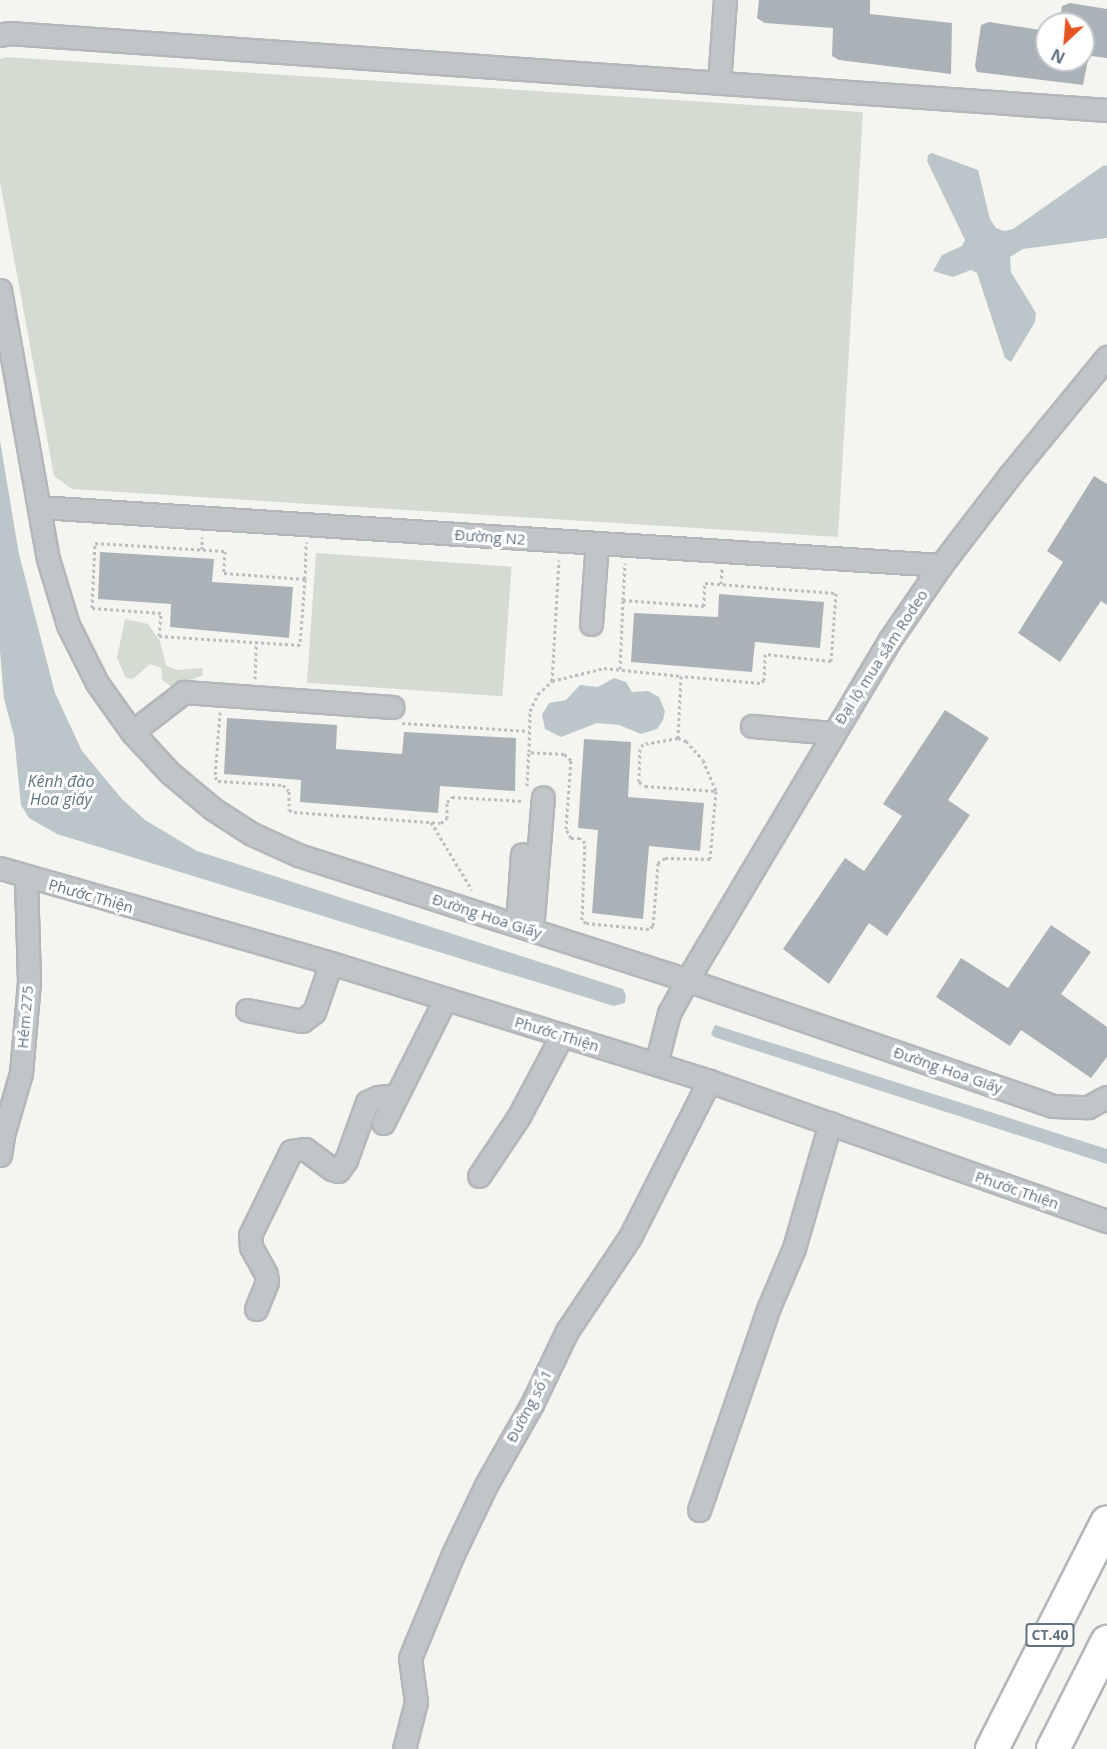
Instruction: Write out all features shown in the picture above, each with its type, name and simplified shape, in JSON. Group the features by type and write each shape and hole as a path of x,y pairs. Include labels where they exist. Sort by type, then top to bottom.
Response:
{"highway":[{"name":"CT.40","path":"992,1749 1107,1522"},
{"path":"1053,1749 1107,1642"}],"street":[{"path":"719,83 725,0"},
{"path":"0,35 21,34 1107,110"},
{"name":"Đường Hoa Giấy","path":"0,290 48,559 68,625 97,683 132,732 150,754 192,792 252,834 298,855 687,980 1053,1106 1088,1107 1107,1097"},
{"name":"Đại lộ mua sắm Rodeo","path":"656,1064 669,1013 687,980 832,733 889,641 941,565 1010,475 1107,357"},
{"name":"Đường N2","path":"39,507 941,565"},
{"path":"591,624 597,543"},
{"path":"132,732 184,692 255,696 392,714"},
{"path":"752,726 832,733"},
{"path":"525,928 543,797"},
{"path":"522,854 525,928"},
{"name":"Phước Thiện","path":"0,868 331,963 708,1080 1107,1221"},
{"name":"Hẻm 275","path":"1,1142 22,1062 29,981 26,877"},
{"path":"247,1010 302,1021 314,1012 331,963"},
{"path":"383,1123 445,999"},
{"path":"479,1176 519,1116 562,1035"},
{"name":"Đường số 1","path":"404,1749 417,1702 410,1658 453,1554 486,1485 532,1404 567,1330 630,1237 708,1080"},
{"path":"256,1309 267,1282 266,1274 250,1247 250,1235 291,1151 305,1149 338,1171 345,1160 367,1102 378,1097 396,1095"},
{"path":"699,1510 769,1307 794,1248 830,1123"}],"path":[{"path":"304,579 224,573 225,551 95,543 92,608 161,613 159,636 300,645 304,579 307,525"},
{"path":"552,681 560,541"},
{"path":"620,669 626,545"},
{"path":"232,712 220,711 218,714 215,777 218,781 283,785 289,791 289,810 294,812 431,822 445,821 447,802 452,797 525,801 530,711 538,694 552,681 604,668 760,683 764,680 765,654 831,661 836,593 705,583 704,606 623,600"},
{"path":"255,696 256,643"},
{"path":"678,738 681,676"},
{"path":"392,714 529,731"},
{"path":"529,752 564,754 571,760 566,829 571,838 580,838 585,843 582,920 586,924 649,928 653,926 657,863 665,858 710,859 716,791 703,760 686,741 678,738 643,744 640,749 639,782 645,786 716,791"},
{"path":"431,822 488,916"}],"shaded area":[{"path":"6,57 863,112 838,537 72,489 54,476 0,182 0,59"},
{"path":"316,553 512,567 502,696 307,683"},
{"path":"125,619 148,624 160,641 166,665 177,670 202,668 203,675 172,687 162,680 161,668 150,664 133,679 126,678 117,658"}],"water":[{"path":"932,153 978,170 990,219 996,228 1004,231 1013,229 1104,165 1107,166 1107,238 1023,249 1010,257 1011,272 1036,313 1035,322 1011,362 1005,358 977,273 971,270 953,277 933,271 942,255 962,246 965,240 927,161 928,155"},
{"name":"Kênh đào Hoa giấy","path":"0,441 19,554 55,693 82,751 122,799 145,820 197,851 623,989 626,995 625,1003 614,1006 57,834 29,818 21,805 14,736 4,699 0,651"},
{"path":"614,678 626,682 632,692 648,691 659,697 665,711 663,720 657,729 641,734 619,725 597,723 561,737 545,729 542,715 549,703 566,700 580,685 598,687"},
{"path":"715,1025 1107,1149 1107,1164 714,1037 711,1034"}],"building":[{"path":"759,0 870,0 870,14 952,23 951,74 839,60 832,56 833,28 765,23 757,18"},
{"path":"1070,3 1107,9 1107,58 1095,56 1095,12 1061,12 1062,6"},
{"path":"989,22 1035,29 1035,72 1086,72 1083,85 977,72 975,66 981,25"},
{"path":"1094,476 1107,484 1107,605 1101,601 1060,662 1018,633 1063,562 1047,551"},
{"path":"100,552 214,559 212,582 293,587 289,638 170,627 171,604 98,599"},
{"path":"719,594 824,602 820,648 755,642 752,672 631,662 634,613 718,617"},
{"path":"945,710 989,738 948,800 970,815 887,936 869,923 829,984 783,949 845,858 864,871 902,816 883,804"},
{"path":"227,718 337,725 336,749 402,754 404,732 516,738 515,791 440,786 438,813 300,802 301,780 224,774"},
{"path":"584,739 631,742 628,797 704,803 700,851 649,846 643,919 592,913 598,830 578,828"},
{"path":"1051,925 1091,952 1061,994 1107,1027 1107,1057 1091,1078 1021,1030 1010,1046 936,997 961,958 1008,988"}]}
